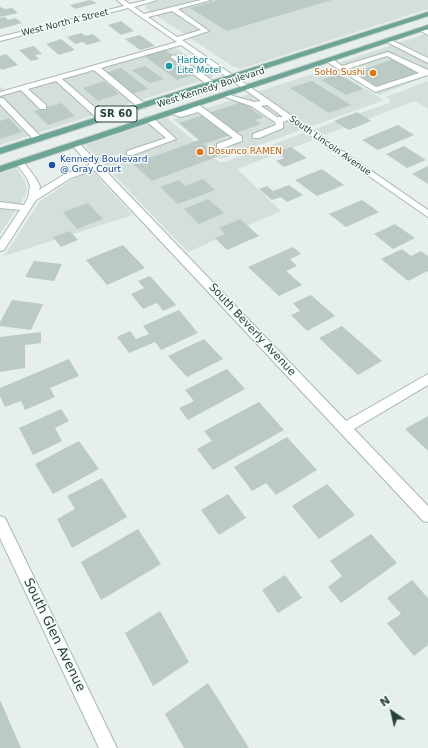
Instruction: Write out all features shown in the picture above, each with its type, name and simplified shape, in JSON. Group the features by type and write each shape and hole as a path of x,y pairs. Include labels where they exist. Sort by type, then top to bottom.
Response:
{"main road":[{"name":"West Kennedy Boulevard","path":"0,151 428,14"},
{"name":"West Kennedy Boulevard","path":"0,168 170,112 196,107 223,95 424,28"}],"street":[{"name":"South Lincoln Avenue","path":"120,0 233,77 428,214"},
{"name":"West North A Street","path":"0,39 154,0"},
{"path":"144,16 208,0"},
{"path":"0,94 81,72 179,41 206,30 173,9"},
{"path":"424,28 428,33"},
{"path":"388,40 428,61"},
{"path":"194,51 174,57 212,84"},
{"path":"341,68 388,54 427,72"},
{"path":"328,60 375,90 427,72"},
{"path":"95,67 142,106"},
{"path":"81,72 91,80"},
{"path":"57,78 102,118"},
{"path":"23,88 43,107"},
{"path":"223,95 254,104 277,120 280,126 256,136"},
{"path":"0,100 38,139"},
{"path":"254,104 270,103"},
{"path":"196,107 239,140 220,146"},
{"path":"277,120 290,117"},
{"path":"130,153 172,139 149,119"},
{"name":"South Beverly Avenue","path":"75,144 428,516"},
{"path":"0,248 33,198 35,186 32,177 19,162"},
{"path":"33,198 68,176 96,166"},
{"path":"0,206 27,208"},
{"path":"345,428 428,379"},
{"name":"South Glen Avenue","path":"0,523 108,748"}],"shaded area":[{"path":"161,0 428,0 428,9 240,69 232,66 145,8 148,4"},
{"path":"428,33 428,76 379,95 330,66"},
{"path":"170,44 212,73 213,77 0,145 0,86 5,91"},
{"path":"331,68 384,100 221,159 173,119"},
{"path":"428,81 428,109 415,101 324,135 315,129 389,103 391,100 386,97"},
{"path":"167,118 219,162 225,162 304,133 313,140 237,169 281,211 188,252 85,145"},
{"path":"16,168 24,179 27,187 25,197 22,199 23,200 0,234 0,174"},
{"path":"93,172 133,215 4,256 40,201 73,179"}],"building":[{"path":"90,0 97,3 75,9 70,5"},
{"path":"219,0 332,0 227,31 190,8"},
{"path":"0,7 5,9 12,8 18,13 0,17"},
{"path":"5,17 8,20 15,18 22,23 0,29 0,18"},
{"path":"121,21 134,31 121,35 108,25"},
{"path":"81,33 86,36 93,34 101,41 87,45 83,42 75,44 67,37"},
{"path":"140,35 155,46 140,50 125,39"},
{"path":"61,39 75,50 59,55 46,44"},
{"path":"34,46 42,54 35,55 39,59 31,61 19,50"},
{"name":"Harbor Lite Motel","path":"165,50 173,55 168,57 194,75 177,80 144,56"},
{"path":"6,54 18,65 2,70 0,68 0,56"},
{"path":"394,59 419,72 375,88 356,78 363,75 356,72"},
{"path":"145,66 164,79 150,83 132,70"},
{"path":"121,68 148,89 132,94 105,73"},
{"path":"338,74 363,89 346,95 321,80"},
{"path":"104,81 119,94 98,101 83,88"},
{"path":"312,81 351,105 329,113 290,88"},
{"path":"242,102 263,117 255,120 261,124 236,133 209,113"},
{"path":"61,103 75,116 48,125 34,111"},
{"path":"357,112 371,121 349,130 334,121"},
{"path":"204,115 230,135 204,144 219,156 152,181 133,164 199,140 179,123"},
{"path":"9,118 22,132 0,139 0,121"},
{"path":"398,125 414,135 378,150 362,140"},
{"path":"404,146 426,160 407,168 386,154"},
{"path":"291,147 307,158 284,167 276,161 284,158 276,152"},
{"path":"428,166 428,184 412,174"},
{"path":"322,169 344,185 317,196 295,180"},
{"path":"203,179 215,190 178,204 160,187 179,180 185,186"},
{"path":"289,185 303,195 287,202 281,197 272,200 259,189 267,186 273,191"},
{"path":"208,199 224,213 199,224 184,209"},
{"path":"362,200 379,212 346,227 329,214"},
{"path":"88,203 103,219 77,229 63,212"},
{"path":"240,219 259,236 227,250 215,238 225,234 219,228"},
{"path":"395,224 415,238 393,249 374,234"},
{"path":"70,231 78,240 61,247 53,237"},
{"path":"123,245 145,268 107,285 86,260"},
{"path":"293,247 301,254 290,259 297,266 286,271 302,285 279,296 248,267"},
{"path":"402,249 411,256 421,251 428,256 428,271 408,281 381,259"},
{"path":"34,261 62,264 54,281 25,277"},
{"path":"150,276 176,305 163,311 157,303 143,309 131,294 144,288 138,281"},
{"path":"311,295 335,316 307,331 291,315 300,311 293,303"},
{"path":"12,300 43,304 31,330 0,326 0,322"},
{"path":"179,310 198,333 161,350 155,342 129,353 117,337 130,331 136,339 149,334 143,326"},
{"path":"342,326 382,361 358,375 319,338"},
{"path":"41,332 41,343 25,345 25,368 0,372 0,337"},
{"path":"204,339 223,359 187,377 168,356"},
{"path":"69,359 79,376 50,388 55,397 25,410 21,401 5,407 0,396 0,388"},
{"path":"227,369 245,389 188,420 179,408 194,401 185,390"},
{"path":"259,402 284,430 213,470 197,449 212,441 204,431"},
{"path":"61,409 69,421 55,428 62,441 33,455 19,428"},
{"path":"428,416 428,451 405,429"},
{"path":"287,437 317,470 276,495 266,483 252,491 234,467"},
{"path":"79,441 99,469 53,494 35,464"},
{"path":"102,478 127,517 72,548 57,519 75,509 67,496"},
{"path":"327,484 355,515 319,539 292,506"},
{"path":"228,494 246,518 219,535 201,510"},
{"path":"138,529 161,564 101,600 81,562"},
{"path":"371,534 397,563 341,603 328,587 342,576 330,561"},
{"path":"285,575 302,598 278,613 262,590"},
{"path":"412,580 428,598 428,645 414,656 387,623 401,614 387,598"},
{"path":"160,611 189,662 153,686 125,633"},
{"path":"208,683 249,748 184,748 165,714"},
{"path":"0,700 21,748 0,748"}],"place":[{"name":"Harbor Lite Motel","path":"169,66"},
{"name":"SoHo Sushi","path":"373,73"},
{"name":"Dosunco RAMEN","path":"200,152"},
{"name":"Kennedy Boulevard @ Gray Court","path":"52,165"}]}
